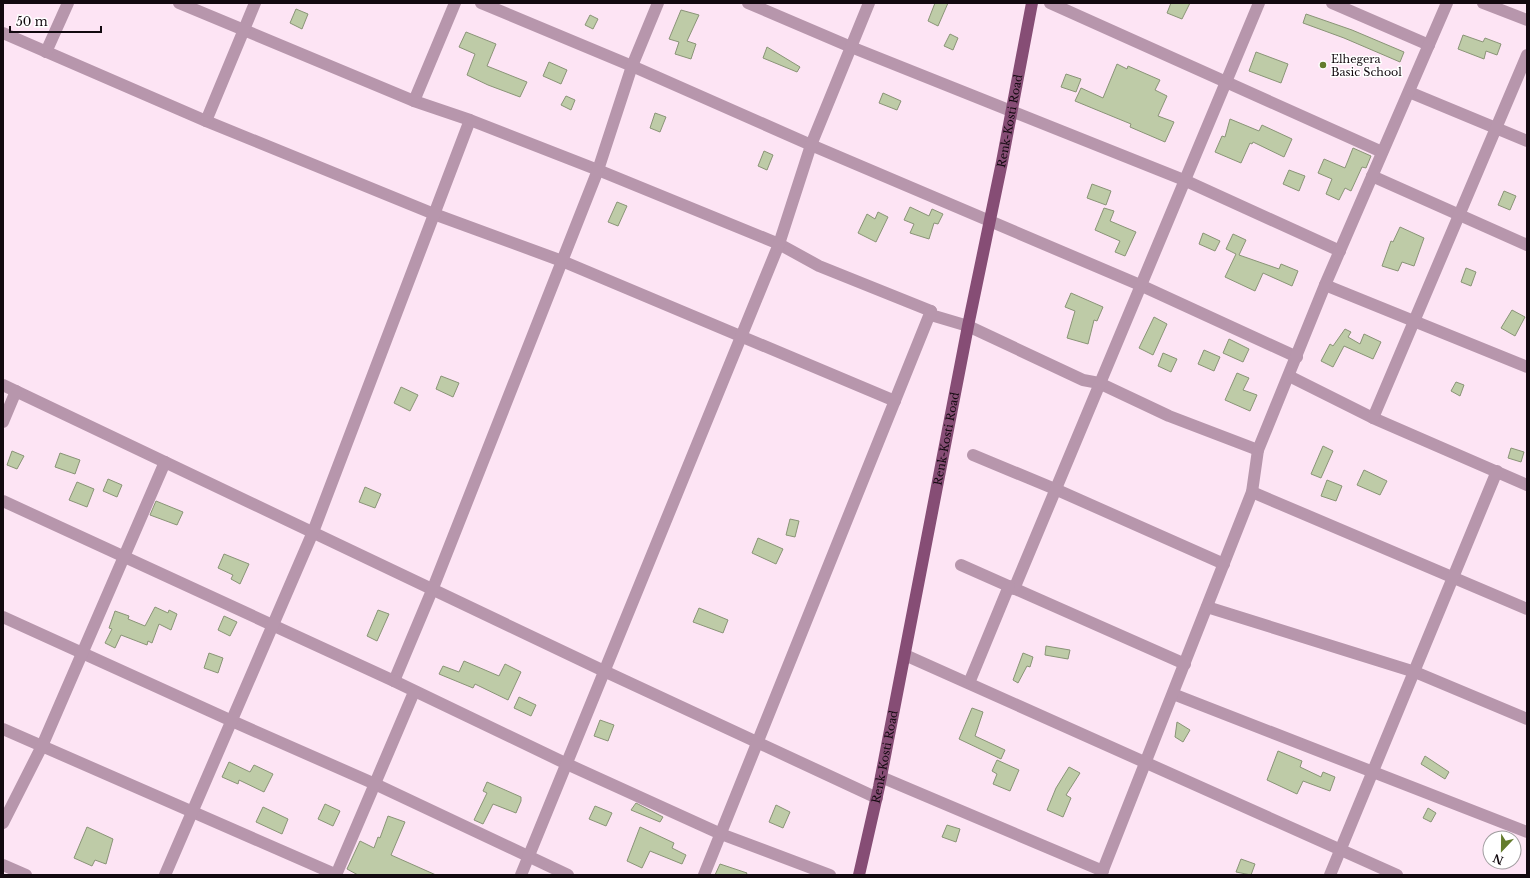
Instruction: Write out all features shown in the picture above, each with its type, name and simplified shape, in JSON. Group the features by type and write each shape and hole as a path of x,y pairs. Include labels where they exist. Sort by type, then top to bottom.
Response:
{"main road":[{"name":"Renk-Kosti Road","path":"860,875 877,798 1032,3"}],"street":[{"path":"46,52 68,3"},
{"path":"179,3 414,101 470,120 598,170 779,244 819,266 931,311 931,315 968,326 1083,380 1099,383 1169,416 1258,450"},
{"path":"206,120 255,3"},
{"path":"414,101 455,3"},
{"path":"482,3 1140,285 1297,357"},
{"path":"394,681 433,588 598,170 632,66 658,3"},
{"path":"748,3 851,47 1184,180 1340,251"},
{"path":"520,875 567,764 779,244 811,145 869,3"},
{"path":"1050,3 1382,152"},
{"path":"969,683 1055,489 1259,3"},
{"path":"1332,3 1429,44"},
{"path":"881,777 1102,873 1252,492 1258,450 1325,285 1447,3"},
{"path":"1483,3 1527,20"},
{"path":"3,33 206,120 434,214 562,261 895,401"},
{"path":"1373,418 1527,55"},
{"path":"1408,92 1527,141"},
{"path":"165,875 313,532 470,120"},
{"path":"1372,176 1527,245"},
{"path":"1325,285 1527,367"},
{"path":"704,875 931,311"},
{"path":"1289,376 1373,418 1527,485"},
{"path":"3,385 433,588 604,671 877,798"},
{"path":"3,422 16,391"},
{"path":"973,455 1055,489 1224,564"},
{"path":"3,823 42,746 165,462"},
{"path":"1330,875 1497,471"},
{"path":"1252,492 1527,609"},
{"path":"3,501 394,681 414,692 567,764 721,834 830,875"},
{"path":"961,565 1185,664"},
{"path":"1207,607 1415,672 1527,719"},
{"path":"3,617 375,784 568,875"},
{"path":"905,654 1397,875"},
{"path":"3,729 336,875 414,692"},
{"path":"1173,694 1527,832"},
{"path":"3,865 26,875"}],"building":[{"path":"935,3 948,3 938,26 928,21"},
{"path":"1171,3 1190,3 1182,19 1167,13"},
{"path":"296,9 308,14 302,29 290,23"},
{"path":"681,10 699,15 687,41 696,44 691,59 675,54 679,42 669,39"},
{"path":"1306,14 1352,30 1404,52 1400,62 1344,38 1303,23"},
{"path":"590,15 598,19 593,29 585,25"},
{"path":"466,32 496,44 487,66 527,82 520,97 467,75 475,54 459,47"},
{"path":"950,34 958,38 953,50 944,46"},
{"path":"1463,35 1483,42 1485,38 1501,44 1497,55 1486,51 1484,59 1458,49"},
{"path":"767,47 800,67 797,72 763,58"},
{"path":"1256,52 1288,64 1281,83 1249,71"},
{"path":"549,62 567,70 561,84 543,76"},
{"path":"1117,64 1127,69 1128,66 1160,80 1155,90 1167,96 1158,116 1174,122 1165,142 1130,127 1131,124 1075,101 1081,88 1103,98"},
{"path":"1066,74 1081,79 1076,92 1061,87"},
{"path":"883,93 901,101 897,110 879,103"},
{"path":"566,96 575,100 571,110 561,105"},
{"path":"655,113 666,117 660,132 650,128"},
{"path":"1230,119 1259,131 1262,125 1292,139 1284,157 1253,142 1252,144 1250,143 1241,163 1215,152 1222,136 1225,137"},
{"path":"1353,148 1371,156 1366,168 1362,167 1351,191 1345,188 1339,200 1326,194 1332,179 1318,173 1324,159 1345,168"},
{"path":"764,151 773,155 767,170 758,166"},
{"path":"1289,170 1305,176 1299,191 1283,184"},
{"path":"1092,184 1111,191 1106,205 1087,198"},
{"path":"1504,191 1516,196 1510,210 1498,205"},
{"path":"617,202 627,206 618,226 608,222"},
{"path":"910,207 929,216 932,209 943,214 938,224 934,223 929,239 910,233 914,224 904,220"},
{"path":"1104,208 1114,211 1110,221 1136,232 1125,256 1115,252 1120,241 1095,230"},
{"path":"878,212 888,217 876,242 858,233 867,214 875,219"},
{"path":"1400,227 1424,238 1414,266 1402,262 1398,271 1382,266 1391,241 1393,242"},
{"path":"1203,233 1220,241 1215,251 1199,244"},
{"path":"1233,234 1246,240 1239,255 1279,269 1281,264 1298,271 1292,286 1263,273 1255,291 1225,277 1236,254 1226,249"},
{"path":"1466,268 1476,272 1471,286 1461,282"},
{"path":"1071,293 1103,307 1097,321 1094,320 1088,344 1067,338 1075,311 1065,307"},
{"path":"1512,310 1525,317 1515,336 1501,328"},
{"path":"1154,317 1167,324 1153,355 1139,348"},
{"path":"1345,329 1351,332 1348,337 1360,344 1364,334 1381,342 1373,359 1344,346 1333,367 1321,361 1330,344 1333,346"},
{"path":"1229,339 1249,349 1243,362 1223,353"},
{"path":"1204,350 1220,357 1214,371 1198,364"},
{"path":"1163,353 1177,359 1171,372 1158,366"},
{"path":"1237,373 1249,378 1243,390 1257,395 1250,411 1225,400"},
{"path":"441,376 459,383 453,397 436,389"},
{"path":"1456,382 1464,385 1460,396 1451,391"},
{"path":"401,387 418,395 410,411 394,403"},
{"path":"1323,446 1333,451 1321,478 1311,474"},
{"path":"1511,448 1524,452 1521,462 1508,458"},
{"path":"12,451 24,456 17,469 7,465"},
{"path":"60,453 80,460 75,474 55,467"},
{"path":"1364,470 1387,481 1380,495 1357,485"},
{"path":"108,479 122,485 117,497 103,491"},
{"path":"1327,480 1342,486 1336,501 1321,496"},
{"path":"77,482 94,489 87,507 69,500"},
{"path":"365,487 381,494 375,508 359,502"},
{"path":"156,501 183,512 177,525 150,515"},
{"path":"790,519 799,521 795,537 786,535"},
{"path":"758,538 783,549 776,564 752,553"},
{"path":"224,554 249,564 240,584 231,579 233,575 218,568"},
{"path":"155,607 168,613 169,610 177,614 171,630 159,624 152,643 148,641 147,645 121,635 115,648 105,643 112,629 109,628 115,611 129,616 128,619 145,626"},
{"path":"699,608 728,620 723,633 693,622"},
{"path":"378,610 389,614 377,641 367,636"},
{"path":"224,616 237,622 230,636 218,630"},
{"path":"1046,646 1070,650 1068,659 1045,655"},
{"path":"209,653 223,658 218,673 204,668"},
{"path":"1023,653 1033,657 1030,667 1027,666 1018,683 1013,680"},
{"path":"464,661 499,676 505,664 521,672 508,700 475,684 473,688 439,674 443,666 459,672"},
{"path":"519,697 536,705 531,716 514,708"},
{"path":"972,708 983,712 975,736 1005,750 1001,759 959,739"},
{"path":"600,720 614,725 608,741 594,736"},
{"path":"1177,722 1190,730 1183,742 1175,737"},
{"path":"1278,751 1302,761 1300,767 1321,777 1323,772 1335,777 1330,791 1303,781 1297,794 1267,780"},
{"path":"1425,756 1449,772 1445,779 1421,764"},
{"path":"997,760 1019,770 1010,791 993,784 997,774 992,771"},
{"path":"229,762 250,772 254,765 273,774 264,792 239,780 238,784 222,777"},
{"path":"1069,767 1080,773 1066,795 1071,798 1063,817 1047,810 1056,788"},
{"path":"487,782 521,797 516,813 493,804 483,824 474,820 487,793 483,791"},
{"path":"636,803 663,817 660,822 631,810"},
{"path":"325,804 340,811 333,826 318,819"},
{"path":"776,805 790,812 783,828 769,822"},
{"path":"595,806 612,813 606,826 589,819"},
{"path":"263,807 288,819 282,834 256,822"},
{"path":"1428,808 1436,813 1431,822 1423,818"},
{"path":"388,816 405,822 391,855 436,875 358,875 347,869 360,841 374,848 378,837 380,838"},
{"path":"947,825 960,829 956,842 942,837"},
{"path":"87,827 113,839 106,864 95,860 92,866 74,858"},
{"path":"640,827 674,843 672,848 686,855 682,864 650,851 642,868 627,861"},
{"path":"1241,859 1255,864 1251,875 1236,872"},
{"path":"720,864 747,873 746,875 715,875"}],"place":[{"name":"Elhegera Basic School","path":"1323,65"}]}
